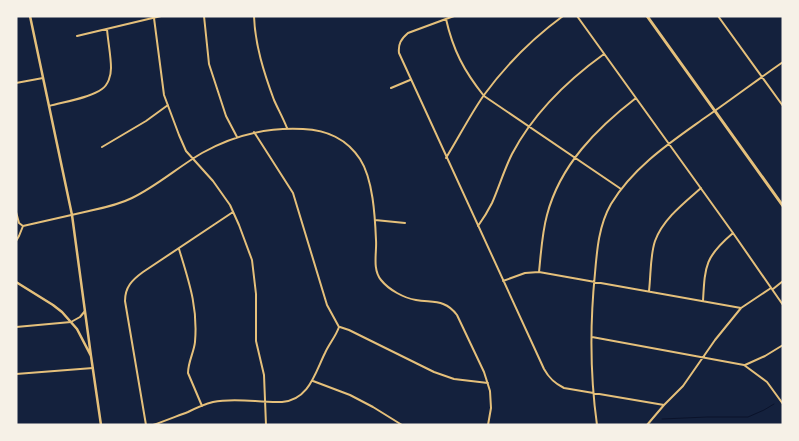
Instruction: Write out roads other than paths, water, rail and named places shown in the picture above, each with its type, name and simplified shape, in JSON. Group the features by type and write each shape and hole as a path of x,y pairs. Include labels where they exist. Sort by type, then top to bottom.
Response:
{"main road":[{"path":"647,16 783,206"}],"street":[{"path":"30,16 72,215 101,425"},
{"path":"77,36 161,16"},
{"path":"204,16 209,64 226,116 238,137"},
{"path":"254,16 256,41 262,61 274,100 288,128"},
{"path":"454,16 412,31 404,36 398,48 398,53 544,369 550,379 564,388 664,405"},
{"path":"446,158 496,80 527,46 563,16"},
{"path":"578,16 783,306"},
{"path":"718,16 783,106"},
{"path":"154,18 164,95 183,145 223,194 249,250 256,294 256,341 264,375 266,425"},
{"path":"446,19 461,64 484,96 621,190"},
{"path":"49,106 91,95 105,86 110,77 111,70 107,29"},
{"path":"478,226 491,205 513,152 530,127 564,86 604,54"},
{"path":"597,425 592,337 594,282 597,246 608,211 628,180 655,154 783,62"},
{"path":"16,83 43,78"},
{"path":"391,88 410,80"},
{"path":"539,272 547,212 560,180 582,148 604,125 636,98"},
{"path":"102,147 146,122 168,105"},
{"path":"22,226 115,205 148,189 202,153 254,132 288,128 328,132 341,139 352,149 366,172 375,220 376,264 379,277 387,286 405,297 446,305 453,310 462,324 488,383 492,404 488,425"},
{"path":"254,132 293,192 328,305 339,327 349,330 434,372 454,379 488,383"},
{"path":"649,292 653,252 659,233 677,210 701,188"},
{"path":"16,212 17,222 22,226"},
{"path":"146,425 125,301 128,285 134,279 233,212"},
{"path":"375,220 405,223"},
{"path":"16,241 22,226"},
{"path":"703,301 706,271 710,258 719,245 733,233"},
{"path":"178,249 191,287 195,311 194,342 188,373 202,406"},
{"path":"504,281 525,273 539,272 741,308"},
{"path":"647,425 682,386 741,308 783,281"},
{"path":"16,282 53,305 72,322 78,329 91,356"},
{"path":"16,327 72,322 86,311"},
{"path":"153,425 213,402 230,400 281,402 292,399 305,392 313,381 324,354 339,327"},
{"path":"592,337 744,365 767,382 783,404"},
{"path":"744,365 765,356 783,345"},
{"path":"16,374 93,368"},
{"path":"313,381 350,395 402,425"}],"waterway":[{"path":"662,419 748,417 774,404"}]}
